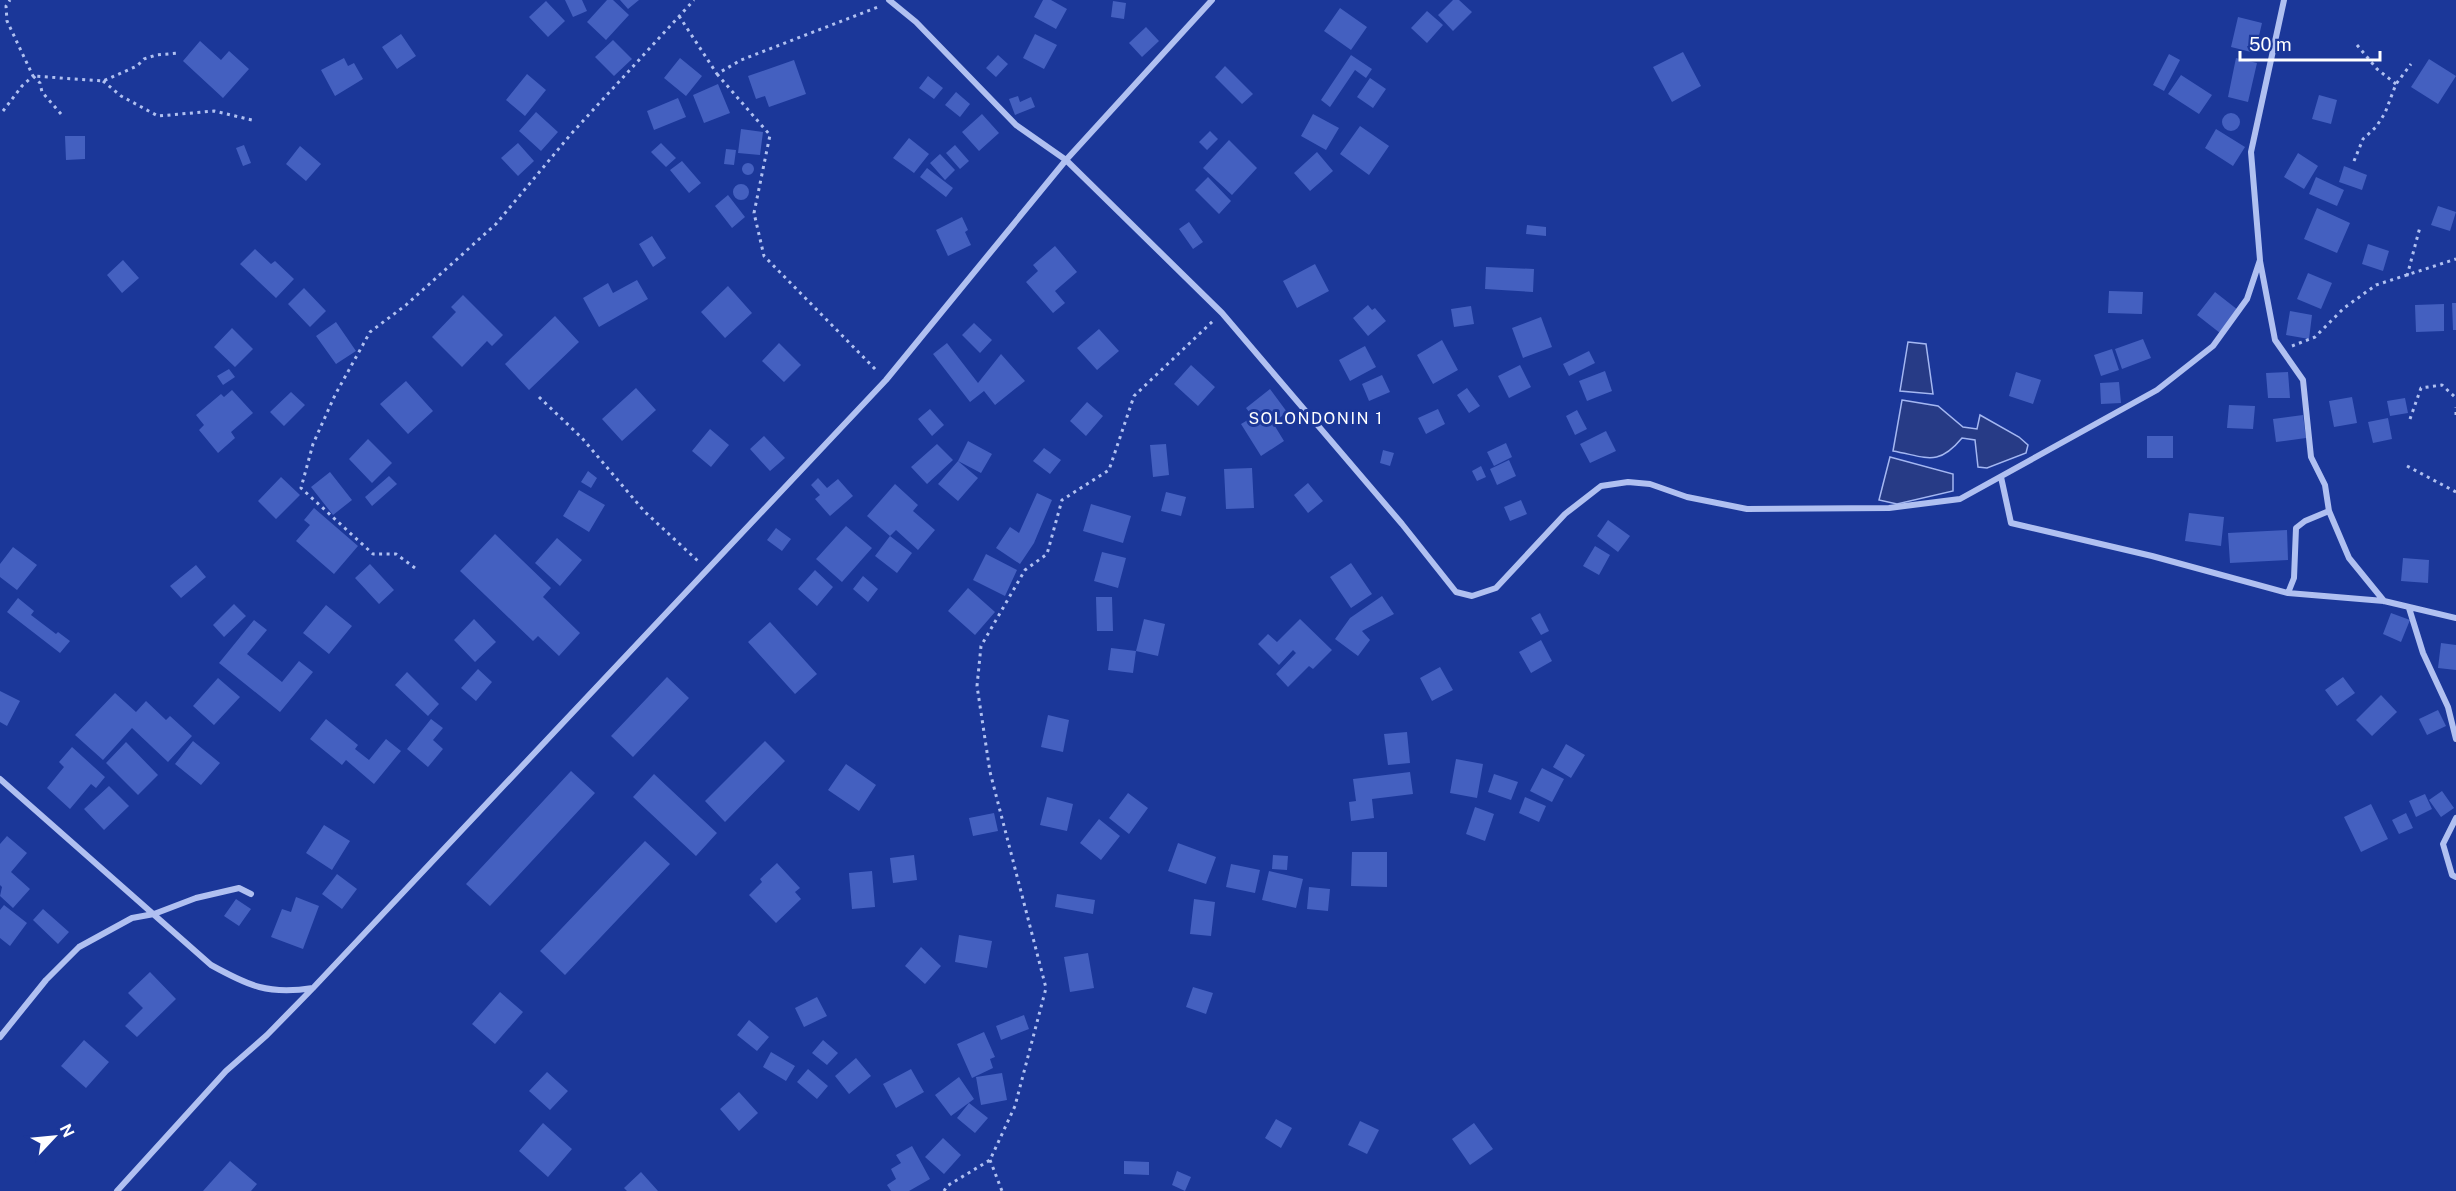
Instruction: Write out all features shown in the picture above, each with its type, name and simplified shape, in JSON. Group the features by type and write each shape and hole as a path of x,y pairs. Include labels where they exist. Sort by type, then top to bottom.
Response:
{"street":[{"path":"117,1191 225,1071 267,1035 313,988 886,380 1066,160 1212,0"},
{"path":"2284,0 2251,152 2260,260 2275,340 2303,381 2311,457 2325,485 2329,511 2349,558 2384,602"},
{"path":"890,1 916,22 1016,125 1066,160 1222,313 1402,524 1456,591 1473,596 1496,588 1565,514 1601,486 1628,482 1650,484 1687,497 1747,509 1889,508 1960,499 2157,390 2213,346 2247,299 2260,260"},
{"path":"2001,477 2011,523 2152,556 2288,593 2384,602 2456,618"},
{"path":"2288,593 2294,578 2296,528 2305,521 2329,511"},
{"path":"2409,608 2423,653 2448,707 2456,739"},
{"path":"0,779 211,965 244,983 275,992 313,988"},
{"path":"2456,818 2443,844 2452,875 2456,877"},
{"path":"0,1037 46,980 79,946 132,918 154,914 196,898 239,888 251,894"}],"path":[{"path":"10,0 6,6 7,21 33,76 40,83 42,93 61,114"},
{"path":"415,567 396,554 373,554 302,488 313,444 335,395 370,332 406,305 496,224 571,134 694,0"},
{"path":"717,74 741,60 890,1"},
{"path":"679,16 717,74 770,135 754,213 764,256 886,380"},
{"path":"2357,45 2377,69 2396,84"},
{"path":"3,111 22,86 33,76 103,81 137,66 144,59 156,55 179,53"},
{"path":"2354,161 2363,139 2376,127 2385,113 2396,84 2410,64"},
{"path":"103,81 121,96 158,116 214,111 252,120"},
{"path":"2407,276 2420,227"},
{"path":"2282,351 2315,336 2344,308 2376,285 2456,259"},
{"path":"944,1191 948,1186 990,1160 1015,1106 1046,988 990,772 977,687 981,646 1025,570 1047,554 1062,500 1109,470 1134,396 1222,313"},
{"path":"2410,419 2421,388 2442,385 2456,398"},
{"path":"539,397 582,438 644,512 707,570"},
{"path":"2456,407 2456,415"},
{"path":"2407,466 2456,492"},
{"path":"990,1160 1002,1191"}],"water":[{"path":"1908,342 1926,344 1933,394 1900,391"},
{"path":"1902,400 1938,406 1963,427 1977,429 1980,415 2019,437 2028,445 2026,453 1987,468 1978,467 1975,440 1962,438 1946,453 1931,458 1893,451"},
{"path":"1890,457 1953,474 1953,491 1897,504 1879,500"}],"building":[{"path":"565,0 582,0 587,11 573,17"},
{"path":"607,0 613,0 629,15 606,40 587,22"},
{"path":"620,0 639,0 628,9"},
{"path":"1043,0 1051,0 1067,9 1056,29 1034,17"},
{"path":"1453,0 1459,0 1472,12 1453,31 1438,15"},
{"path":"546,1 565,21 548,37 529,17"},
{"path":"1113,1 1126,3 1124,19 1111,17"},
{"path":"1340,8 1367,27 1351,50 1324,31"},
{"path":"1427,11 1443,25 1427,43 1411,28"},
{"path":"2238,17 2262,23 2255,53 2231,47"},
{"path":"1146,27 1159,41 1142,57 1129,43"},
{"path":"401,34 416,56 397,69 382,47"},
{"path":"1035,34 1057,45 1044,69 1023,58"},
{"path":"613,40 632,59 614,76 595,57"},
{"path":"200,41 221,60 229,51 249,69 223,98 183,61"},
{"path":"1683,52 1701,86 1672,102 1653,67"},
{"path":"2169,54 2180,60 2164,91 2153,85"},
{"path":"998,55 1008,64 996,77 986,68"},
{"path":"1351,55 1372,69 1366,78 1355,70 1330,107 1321,100"},
{"path":"344,58 348,66 354,63 363,79 335,96 321,70"},
{"path":"680,58 702,76 686,96 664,78"},
{"path":"2236,58 2257,63 2248,102 2228,97"},
{"path":"2429,59 2456,76 2438,104 2411,87"},
{"path":"794,60 806,94 769,107 765,96 756,99 748,76"},
{"path":"1225,66 1253,94 1242,104 1215,77"},
{"path":"527,74 546,90 525,116 506,100"},
{"path":"2181,75 2212,95 2199,114 2168,94"},
{"path":"928,76 943,88 934,99 919,88"},
{"path":"1370,78 1386,89 1373,108 1357,97"},
{"path":"718,84 730,113 704,123 693,95"},
{"path":"956,92 970,104 960,117 945,105"},
{"path":"2319,95 2337,100 2331,124 2312,119"},
{"path":"1018,96 1020,102 1031,97 1035,107 1015,115 1009,99"},
{"path":"678,98 686,117 654,130 647,111"},
{"path":"536,112 558,132 541,151 519,131"},
{"path":"2231,113 2239,118 2240,122 2235,130 2231,131 2223,126 2222,122 2227,114"},
{"path":"982,114 999,133 979,151 962,132"},
{"path":"1313,114 1339,128 1326,150 1301,136"},
{"path":"1360,126 1389,146 1369,175 1340,154"},
{"path":"741,129 763,132 760,155 738,153"},
{"path":"2216,129 2245,147 2233,166 2205,148"},
{"path":"1210,131 1218,139 1207,150 1199,142"},
{"path":"65,136 85,136 85,159 66,160"},
{"path":"909,138 929,154 914,173 893,158"},
{"path":"1229,140 1257,168 1232,195 1203,168"},
{"path":"518,143 534,161 518,176 501,158"},
{"path":"661,143 676,158 666,167 651,152"},
{"path":"244,145 251,163 243,166 236,148"},
{"path":"955,145 969,161 960,169 946,153"},
{"path":"300,146 321,164 306,181 286,164"},
{"path":"726,149 736,150 734,165 724,164"},
{"path":"1317,152 1333,171 1310,191 1294,173"},
{"path":"2298,153 2318,166 2304,189 2284,177"},
{"path":"940,154 955,170 945,180 930,163"},
{"path":"682,161 701,183 689,193 670,170"},
{"path":"750,163 754,169 750,175 746,175 742,167"},
{"path":"2344,166 2367,175 2362,190 2339,182"},
{"path":"927,168 953,188 946,197 920,177"},
{"path":"1208,177 1231,201 1219,214 1195,190"},
{"path":"2316,177 2344,190 2337,206 2309,194"},
{"path":"741,184 747,186 749,192 747,198 741,200 735,198 733,192 735,186"},
{"path":"728,195 745,217 732,228 715,206"},
{"path":"2438,206 2456,212 2450,231 2431,225"},
{"path":"2317,208 2350,223 2337,253 2304,239"},
{"path":"962,217 971,245 948,256 936,230"},
{"path":"1189,222 1203,242 1193,249 1179,229"},
{"path":"1527,225 1546,227 1546,236 1526,234"},
{"path":"652,236 666,258 653,267 639,244"},
{"path":"2368,244 2389,251 2383,271 2362,264"},
{"path":"1055,246 1077,272 1055,291 1065,303 1053,313 1026,282 1038,271 1033,265"},
{"path":"255,249 271,264 275,261 294,279 276,298 240,264"},
{"path":"123,260 139,278 122,293 107,275"},
{"path":"1315,264 1329,291 1297,308 1283,281"},
{"path":"1486,267 1534,269 1533,292 1485,289"},
{"path":"2308,273 2332,283 2321,309 2297,299"},
{"path":"637,280 648,299 599,327 583,298 608,283 613,293"},
{"path":"728,286 752,313 725,338 701,312"},
{"path":"304,288 326,311 310,327 288,304"},
{"path":"2109,291 2143,292 2142,314 2108,313"},
{"path":"2215,292 2238,310 2220,333 2197,315"},
{"path":"463,295 503,335 492,346 487,341 462,367 432,337 456,312 451,307"},
{"path":"2452,303 2456,303 2456,330 2453,330"},
{"path":"2444,304 2444,331 2416,332 2415,305"},
{"path":"1368,305 1372,310 1375,308 1386,321 1368,336 1353,318"},
{"path":"1471,306 1474,324 1454,327 1451,309"},
{"path":"2290,311 2312,315 2309,339 2286,335"},
{"path":"555,316 579,342 529,390 505,364"},
{"path":"1541,317 1552,347 1523,358 1512,328"},
{"path":"336,322 356,351 336,364 316,336"},
{"path":"974,323 992,340 980,353 962,335"},
{"path":"232,328 253,349 235,367 214,347"},
{"path":"1099,329 1119,351 1097,370 1077,348"},
{"path":"2143,339 2151,358 2122,369 2115,349"},
{"path":"1442,340 1458,370 1433,384 1417,355"},
{"path":"779,343 801,365 784,382 762,361"},
{"path":"947,343 978,383 1001,354 1025,381 995,405 984,391 970,402 933,354"},
{"path":"1365,346 1376,367 1350,381 1339,360"},
{"path":"2112,349 2119,370 2101,376 2094,355"},
{"path":"1589,351 1595,363 1569,376 1563,364"},
{"path":"1191,365 1215,387 1198,406 1174,384"},
{"path":"1520,365 1531,387 1509,398 1498,376"},
{"path":"229,369 235,377 223,385 217,376"},
{"path":"1605,371 1612,391 1587,401 1579,381"},
{"path":"2016,372 2041,380 2033,404 2009,396"},
{"path":"2288,372 2290,398 2268,398 2266,373"},
{"path":"1382,375 1390,392 1369,401 1362,384"},
{"path":"406,381 433,411 408,434 380,404"},
{"path":"2119,382 2121,403 2101,404 2100,383"},
{"path":"636,388 656,410 622,441 602,419"},
{"path":"1467,388 1480,406 1469,413 1457,395"},
{"path":"1270,389 1287,412 1273,423 1284,441 1261,456 1241,424 1253,417 1246,408"},
{"path":"232,390 253,413 231,432 235,438 218,453 199,430 204,425 196,415 221,394 224,397"},
{"path":"291,392 305,405 284,426 270,412"},
{"path":"2352,397 2357,423 2334,427 2329,401"},
{"path":"2405,398 2408,413 2390,416 2387,401"},
{"path":"1087,402 1103,416 1086,436 1070,421"},
{"path":"2229,405 2255,406 2253,429 2227,428"},
{"path":"930,409 944,425 932,436 918,419"},
{"path":"1438,409 1445,424 1426,434 1418,418"},
{"path":"1577,410 1587,429 1575,435 1566,416"},
{"path":"2303,415 2306,438 2276,442 2273,419"},
{"path":"2388,418 2392,439 2373,443 2368,422"},
{"path":"710,429 729,445 711,467 692,451"},
{"path":"1606,431 1616,451 1590,463 1580,444"},
{"path":"764,436 785,458 770,471 750,449"},
{"path":"2147,436 2173,436 2173,458 2147,458"},
{"path":"368,439 392,463 372,483 349,459"},
{"path":"968,441 992,454 981,473 958,461"},
{"path":"1506,443 1512,457 1494,466 1487,452"},
{"path":"937,444 953,460 927,484 911,467"},
{"path":"1166,444 1169,475 1153,477 1150,445"},
{"path":"1044,448 1061,460 1050,474 1033,461"},
{"path":"1383,450 1394,453 1390,466 1380,463"},
{"path":"1509,460 1516,476 1497,485 1490,469"},
{"path":"958,461 978,478 958,501 938,484"},
{"path":"1481,466 1486,477 1477,481 1472,471"},
{"path":"1252,468 1254,508 1226,509 1224,469"},
{"path":"588,471 597,478 591,488 581,482"},
{"path":"330,472 352,500 333,515 311,487"},
{"path":"389,476 397,484 372,506 365,497"},
{"path":"281,477 300,495 276,519 258,501"},
{"path":"818,478 827,488 838,479 853,496 830,516 815,499 820,495 811,485"},
{"path":"1308,483 1323,501 1308,513 1294,495"},
{"path":"895,484 918,505 913,511 935,530 918,550 896,530 890,536 867,516"},
{"path":"579,490 605,505 589,532 563,516"},
{"path":"1166,492 1186,497 1181,516 1161,511"},
{"path":"1037,493 1052,500 1034,543 1020,564 996,548 1010,527 1019,533"},
{"path":"1521,500 1527,514 1510,521 1504,507"},
{"path":"1091,504 1131,516 1123,543 1083,531"},
{"path":"314,508 358,546 334,574 296,541 310,525 304,520"},
{"path":"2189,513 2224,517 2221,546 2185,541"},
{"path":"1608,520 1630,536 1618,552 1597,536"},
{"path":"846,526 872,548 842,582 816,559"},
{"path":"776,528 791,539 782,551 767,540"},
{"path":"2287,530 2288,560 2230,563 2228,533"},
{"path":"495,534 551,588 543,597 580,633 559,656 538,636 533,641 460,571"},
{"path":"890,536 912,553 897,573 875,556"},
{"path":"557,538 582,560 560,586 535,563"},
{"path":"1595,546 1610,555 1599,575 1583,566"},
{"path":"13,547 37,565 17,590 0,577 0,564"},
{"path":"1102,552 1126,558 1118,588 1094,581"},
{"path":"986,554 1017,570 1005,596 973,580"},
{"path":"2403,558 2429,560 2428,583 2401,581"},
{"path":"1351,563 1372,594 1351,608 1330,577"},
{"path":"370,564 394,590 379,604 355,578"},
{"path":"196,565 206,577 181,598 170,586"},
{"path":"815,570 833,587 817,606 798,589"},
{"path":"863,576 878,589 868,602 853,589"},
{"path":"968,588 995,612 975,635 948,611"},
{"path":"1382,596 1394,614 1362,631 1370,640 1358,656 1335,639 1350,618"},
{"path":"1096,597 1112,597 1113,631 1097,631"},
{"path":"18,598 34,611 31,615 56,634 58,632 70,641 60,653 7,612"},
{"path":"234,604 246,616 224,637 213,625"},
{"path":"326,605 352,626 329,654 303,633"},
{"path":"1540,613 1549,631 1541,635 1531,618"},
{"path":"2391,613 2410,620 2401,642 2383,634"},
{"path":"474,619 496,642 475,662 454,640"},
{"path":"1144,619 1165,624 1158,656 1136,651"},
{"path":"1300,619 1332,650 1313,669 1309,666 1288,687 1276,674 1296,653 1293,650 1279,665 1258,644 1268,634 1277,642"},
{"path":"254,620 267,630 247,654 282,682 299,661 313,672 280,712 219,663"},
{"path":"770,622 817,674 795,694 748,642"},
{"path":"1541,640 1552,661 1531,673 1519,652"},
{"path":"2441,643 2456,645 2456,670 2438,668"},
{"path":"1111,648 1136,651 1133,673 1108,670"},
{"path":"1440,667 1453,690 1432,701 1420,678"},
{"path":"478,669 492,682 476,701 461,688"},
{"path":"407,672 439,704 428,716 395,685"},
{"path":"667,677 689,698 633,757 611,736"},
{"path":"2343,677 2355,693 2337,706 2325,690"},
{"path":"218,678 240,697 214,725 193,706"},
{"path":"0,691 20,701 7,726 0,722"},
{"path":"115,693 136,712 146,701 166,720 170,716 192,736 168,762 132,728 103,760 75,735"},
{"path":"2381,695 2397,712 2372,736 2356,720"},
{"path":"2438,710 2446,726 2427,735 2419,719"},
{"path":"1048,715 1069,720 1063,752 1041,747"},
{"path":"326,719 358,745 355,749 369,760 386,739 401,751 374,784 346,760 342,765 310,739"},
{"path":"431,719 443,728 433,740 443,749 428,767 407,749"},
{"path":"1407,732 1410,763 1388,765 1384,734"},
{"path":"193,741 220,763 201,785 175,764"},
{"path":"765,741 785,761 725,822 705,801"},
{"path":"126,742 158,775 138,795 106,763"},
{"path":"1566,744 1585,755 1571,778 1553,767"},
{"path":"72,747 105,777 96,788 91,784 70,809 47,788 64,767 59,762"},
{"path":"1456,759 1483,764 1477,798 1450,793"},
{"path":"846,764 876,785 859,811 828,790"},
{"path":"1542,768 1564,779 1552,802 1530,791"},
{"path":"571,771 595,793 490,906 466,884"},
{"path":"1410,772 1413,794 1372,799 1374,818 1351,821 1349,802 1356,801 1353,779"},
{"path":"654,774 717,833 696,856 633,797"},
{"path":"1494,774 1518,782 1511,800 1488,792"},
{"path":"109,786 129,806 104,830 84,809"},
{"path":"2442,791 2454,808 2441,817 2429,800"},
{"path":"1128,793 1148,808 1129,834 1109,818"},
{"path":"2425,794 2432,809 2416,817 2409,801"},
{"path":"1047,797 1073,804 1067,831 1040,825"},
{"path":"1525,797 1546,806 1539,822 1519,813"},
{"path":"2371,804 2388,839 2361,852 2344,817"},
{"path":"1475,807 1494,814 1485,841 1466,834"},
{"path":"994,813 998,831 973,836 969,818"},
{"path":"2406,813 2413,828 2399,834 2392,820"},
{"path":"1099,819 1120,836 1101,860 1080,843"},
{"path":"324,825 350,841 332,870 306,853"},
{"path":"7,836 27,853 11,872 30,889 13,908 0,896 2,887 0,885 0,844"},
{"path":"645,841 670,864 565,975 540,951"},
{"path":"1178,843 1216,857 1206,884 1168,871"},
{"path":"1352,852 1387,852 1387,887 1351,886"},
{"path":"914,855 917,880 893,883 890,858"},
{"path":"1273,855 1288,856 1287,870 1272,869"},
{"path":"777,863 800,888 795,892 801,899 776,923 749,895 762,882 760,879"},
{"path":"1231,864 1260,870 1255,893 1226,887"},
{"path":"872,871 875,907 852,909 849,873"},
{"path":"1269,871 1303,879 1296,908 1262,900"},
{"path":"337,874 357,889 342,909 322,894"},
{"path":"1309,887 1330,889 1328,911 1307,909"},
{"path":"1057,894 1095,900 1093,914 1055,907"},
{"path":"296,897 319,906 303,949 271,937 282,909 291,912"},
{"path":"236,899 251,909 239,926 224,916"},
{"path":"1194,899 1215,902 1211,936 1190,934"},
{"path":"4,905 27,923 10,946 0,938 0,910"},
{"path":"43,909 69,932 58,944 33,920"},
{"path":"959,935 992,941 987,968 955,962"},
{"path":"921,947 941,966 925,984 905,966"},
{"path":"1088,953 1094,988 1070,992 1064,957"},
{"path":"150,972 176,999 137,1037 125,1026 143,1008 128,993"},
{"path":"1193,987 1213,993 1206,1014 1186,1007"},
{"path":"500,992 523,1012 495,1044 472,1024"},
{"path":"817,997 827,1016 804,1027 795,1008"},
{"path":"1024,1015 1029,1029 1001,1040 996,1026"},
{"path":"749,1020 769,1037 757,1051 737,1035"},
{"path":"984,1032 995,1057 990,1059 993,1068 972,1078 957,1044"},
{"path":"84,1040 109,1062 86,1088 61,1066"},
{"path":"823,1040 838,1053 827,1065 812,1053"},
{"path":"771,1052 795,1066 786,1081 763,1067"},
{"path":"856,1058 871,1076 849,1094 835,1076"},
{"path":"808,1069 828,1086 817,1099 797,1082"},
{"path":"911,1069 924,1092 896,1108 883,1084"},
{"path":"547,1072 568,1091 550,1110 529,1091"},
{"path":"1002,1073 1007,1100 981,1105 976,1077"},
{"path":"959,1077 974,1099 951,1116 935,1095"},
{"path":"739,1092 758,1113 739,1131 720,1109"},
{"path":"969,1103 988,1118 975,1133 957,1118"},
{"path":"1276,1119 1292,1128 1281,1148 1265,1138"},
{"path":"1360,1121 1379,1130 1367,1154 1348,1145"},
{"path":"543,1123 572,1149 548,1177 519,1151"},
{"path":"1474,1123 1493,1149 1470,1165 1452,1139"},
{"path":"943,1138 961,1155 944,1174 925,1157"},
{"path":"912,1146 930,1179 909,1191 891,1191 887,1185 896,1179 891,1169 901,1163 896,1155"},
{"path":"230,1161 257,1184 251,1191 203,1191"},
{"path":"1124,1161 1149,1162 1149,1175 1124,1174"},
{"path":"1177,1171 1191,1177 1185,1191 1172,1185"},
{"path":"641,1172 658,1191 627,1191 624,1188"}],"district":[{"name":"SOLONDONIN 1","path":"1316,418"}]}
